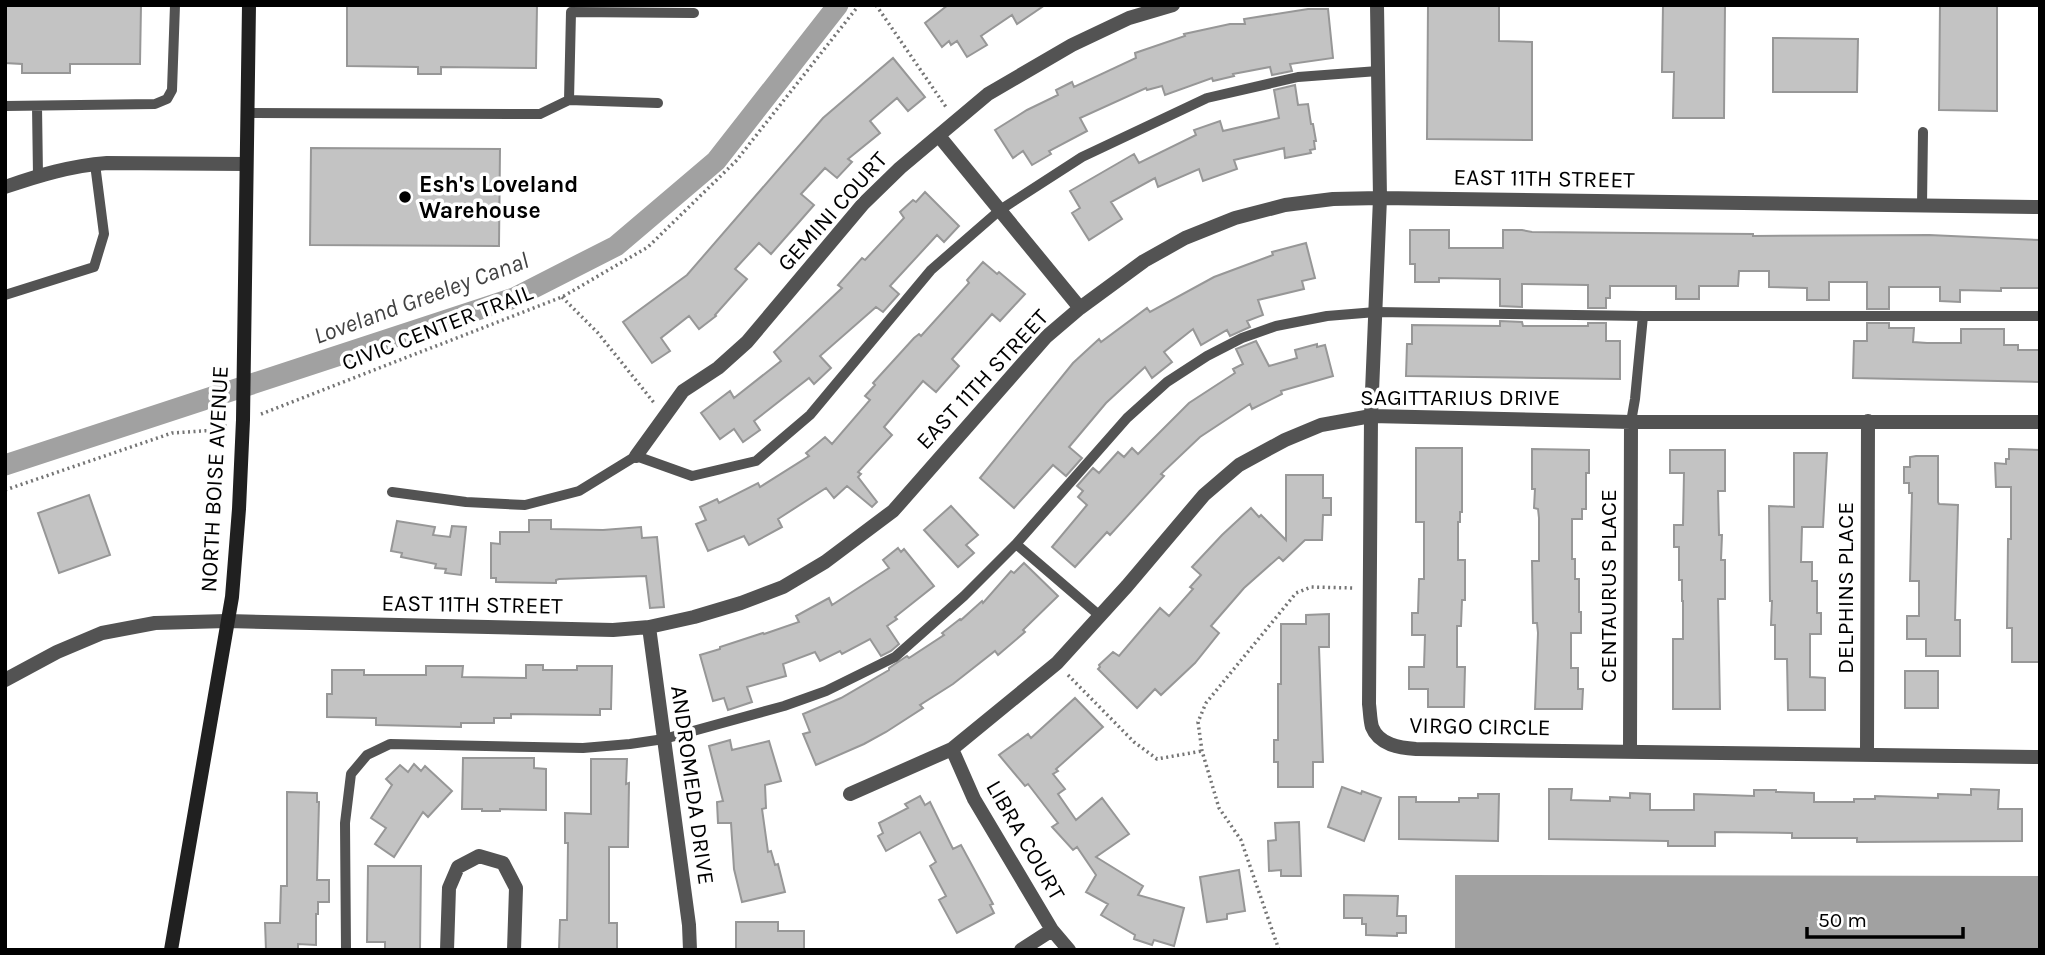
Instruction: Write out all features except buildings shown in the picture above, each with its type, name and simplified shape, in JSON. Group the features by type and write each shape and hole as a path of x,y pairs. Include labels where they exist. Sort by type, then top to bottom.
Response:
{"street":[{"name":"NORTH BOISE AVENUE","path":"171,950 228,621 236,554 243,420 249,5"},
{"name":"GEMINI COURT","path":"636,456 683,391 718,368 747,342 863,204 900,168 988,94 1072,45 1129,18 1173,5"},
{"name":"VIRGO CIRCLE","path":"1377,5 1380,198 1371,416 1369,704 1372,728 1379,737 1400,748 1416,749 2040,757"},
{"path":"939,136 1080,308"},
{"path":"5,187 55,170 95,164 246,163"},
{"name":"EAST 11TH STREET","path":"5,680 57,652 102,633 155,623 228,621 613,630 649,627 741,603 783,587 825,562 893,511 1046,337 1080,308 1154,256 1185,238 1235,218 1285,205 1334,199 1380,198 2040,207"},
{"name":"SAGITTARIUS DRIVE","path":"850,794 952,749 1057,663 1204,495 1239,465 1285,440 1321,425 1371,416 1631,422 2040,422"},
{"name":"DELPHINS PLACE","path":"1867,754 1868,421"},
{"name":"CENTAURUS PLACE","path":"1630,751 1631,422"},
{"name":"ANDROMEDA DRIVE","path":"649,627 689,925 690,950"},
{"name":"LIBRA COURT","path":"952,749 974,799 1052,930 1069,950"},
{"path":"447,950 449,888 458,867 479,856 503,863 516,888 514,950"},
{"path":"1020,950 1052,930"}],"lane":[{"path":"5,106 155,104 167,99 172,90 175,5"},
{"path":"569,100 571,12 694,13"},
{"path":"392,492 466,502 525,505 579,491 636,456 692,475 756,461 810,415 931,270 1000,210 1083,157 1207,98 1298,77 1378,71"},
{"path":"247,113 540,114 569,100 658,103"},
{"path":"37,106 38,176"},
{"path":"1922,205 1923,132"},
{"path":"5,295 94,267 104,234 95,164"},
{"path":"346,950 345,823 351,774 367,755 390,744 583,748 630,744 664,739 784,706 826,691 895,657 964,596 1016,544 1126,418 1167,383 1207,356 1242,338 1276,326 1327,316 1376,312 1643,316 2040,316"},
{"path":"1631,422 1636,399 1643,316"},
{"path":"1016,544 1100,615"}],"path":[{"name":"CIVIC CENTER TRAIL","path":"5,490 172,433 216,430 562,297 648,247 736,162 859,5"},
{"path":"876,5 956,121"},
{"path":"562,297 597,333 665,416"},
{"path":"1279,950 1241,840 1219,808 1202,751 1198,722 1206,704 1296,593 1311,587 1370,588"},
{"path":"1057,663 1134,742 1157,759 1202,751"}],"shaded area":[{"path":"1455,875 2040,876 2040,950 1455,950"}],"waterway":[{"name":"Loveland Greeley Canal","path":"5,465 514,298 616,246 716,161 838,5"}],"place":[{"name":"Esh's Loveland Warehouse","path":"405,197"}]}
